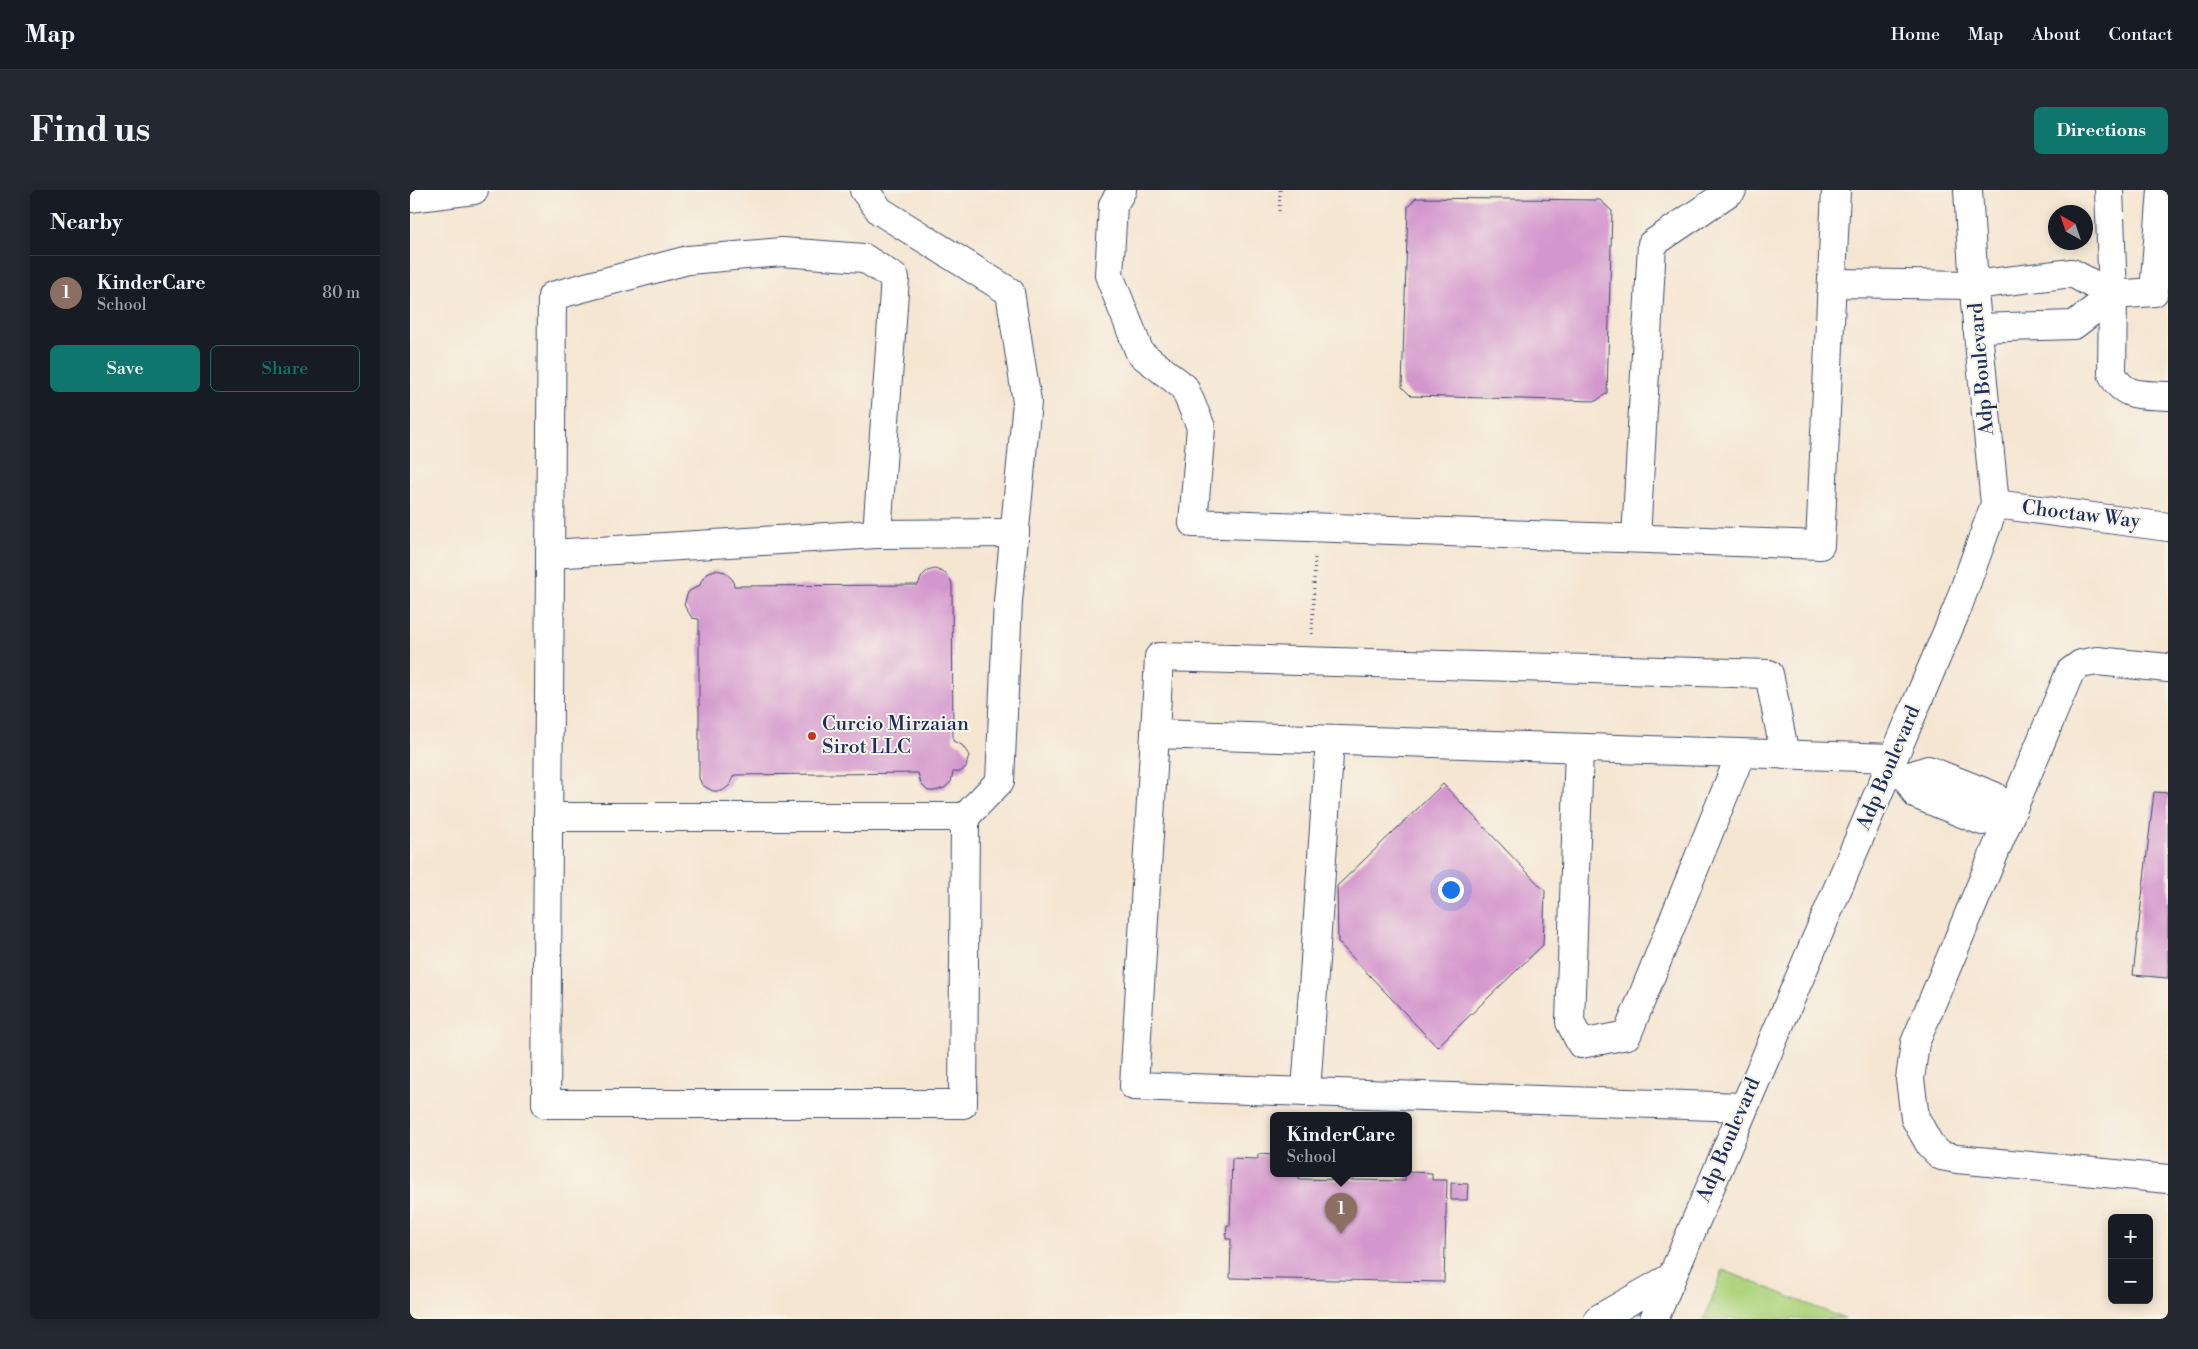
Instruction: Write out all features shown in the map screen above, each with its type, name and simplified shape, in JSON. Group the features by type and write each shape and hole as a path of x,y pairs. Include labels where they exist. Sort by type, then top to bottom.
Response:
{"street":[{"path":"410,198 474,190"},
{"path":"864,190 880,211 1010,292 1027,402 1008,601 1000,781 965,818 963,1104 546,1104 552,296 688,260 782,252 864,258 895,278 877,534"},
{"path":"1122,190 1113,205 1109,275 1140,353 1184,387 1201,427 1193,524 1820,545 1836,190"},
{"path":"1636,538 1652,244 1732,190"},
{"name":"Adp Boulevard","path":"1654,1319 1743,1107 1896,768 1957,609 1994,504 1977,328 1968,190"},
{"path":"2109,190 2113,295 2112,373 2117,384 2129,393 2168,396"},
{"path":"1832,283 1974,286 2072,273 2113,295 2154,292 2162,190"},
{"path":"1977,328 2074,326 2113,295"},
{"name":"Choctaw Way","path":"1994,504 2168,527"},
{"path":"550,554 877,534 1015,533"},
{"path":"1743,1107 1134,1086 1159,657 1769,674 1785,755"},
{"path":"2168,668 2097,661 2081,664 2070,672 2008,816 1915,1043 1910,1079 1915,1118 1930,1145 1941,1156 2168,1179"},
{"path":"1154,734 1785,755 1896,768 1917,795 1982,821 2008,816"},
{"path":"1306,1092 1330,740"},
{"path":"1579,748 1570,1022 1581,1044 1627,1034 1741,754"},
{"path":"548,817 965,818"},
{"path":"1598,1319 1670,1278"}],"path":[{"path":"1279,211 1280,190"},
{"path":"1314,580 1314,611"}],"green space":[{"path":"1723,1270 1845,1319 1704,1319"}],"building":[{"path":"1416,198 1600,200 1612,211 1607,393 1596,401 1411,396 1402,387 1408,207"},
{"path":"935,569 945,573 952,586 953,741 962,745 969,755 966,767 960,772 953,772 951,782 944,788 928,791 921,784 918,773 734,775 729,786 722,791 713,791 702,785 699,778 699,619 692,618 684,605 688,592 700,585 707,573 715,570 725,572 733,580 734,586 918,585 922,576 927,571"},
{"path":"1443,784 1545,891 1543,945 1437,1047 1338,942 1337,886"},
{"path":"2154,792 2168,793 2168,978 2133,975"},
{"path":"1258,1154 1270,1155 1270,1177 1405,1181 1405,1177 1412,1177 1412,1172 1432,1173 1432,1180 1447,1180 1444,1282 1230,1278 1231,1239 1226,1239 1227,1225 1230,1226 1232,1158 1258,1159"},
{"path":"1451,1183 1468,1184 1467,1200 1451,1200"}],"place":[{"name":"Curcio Mirzaian Sirot LLC","path":"812,736"},
{"name":"KinderCare","path":"1341,1234"}]}
